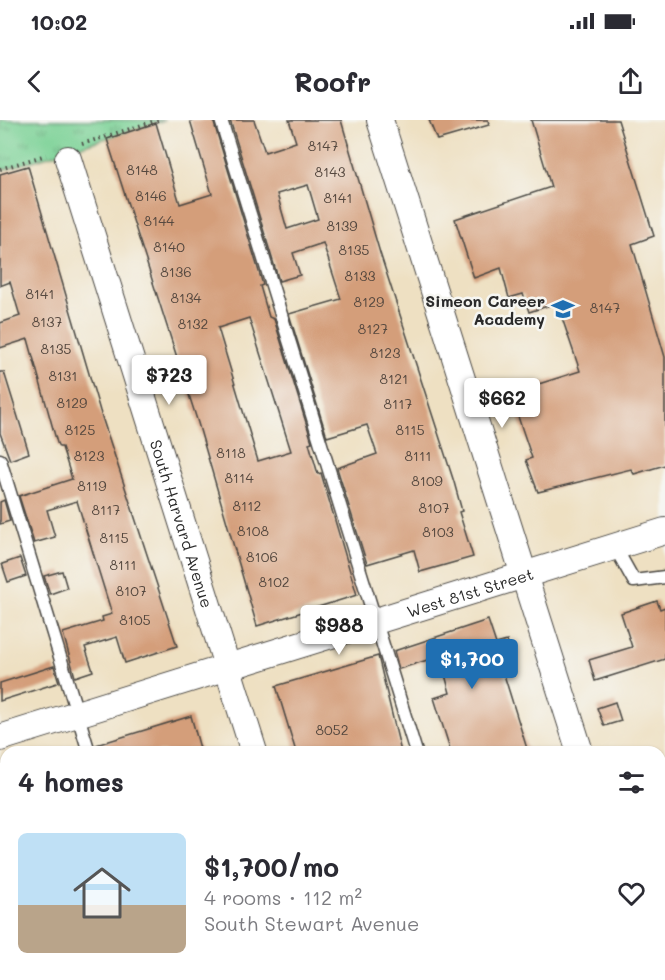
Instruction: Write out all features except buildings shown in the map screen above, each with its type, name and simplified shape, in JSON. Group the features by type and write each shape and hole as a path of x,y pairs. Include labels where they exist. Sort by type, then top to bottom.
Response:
{"street":[{"path":"380,120 578,746"},
{"name":"South Harvard Avenue","path":"68,159 253,746"},
{"name":"West 81st Street","path":"0,738 665,531"}],"lane":[{"path":"221,120 414,746"},
{"path":"0,460 87,746"},
{"path":"615,547 634,581 665,577"}],"green space":[{"path":"0,120 165,120 0,171"}],"place":[{"name":"Simeon Career Academy","path":"563,309"}]}
